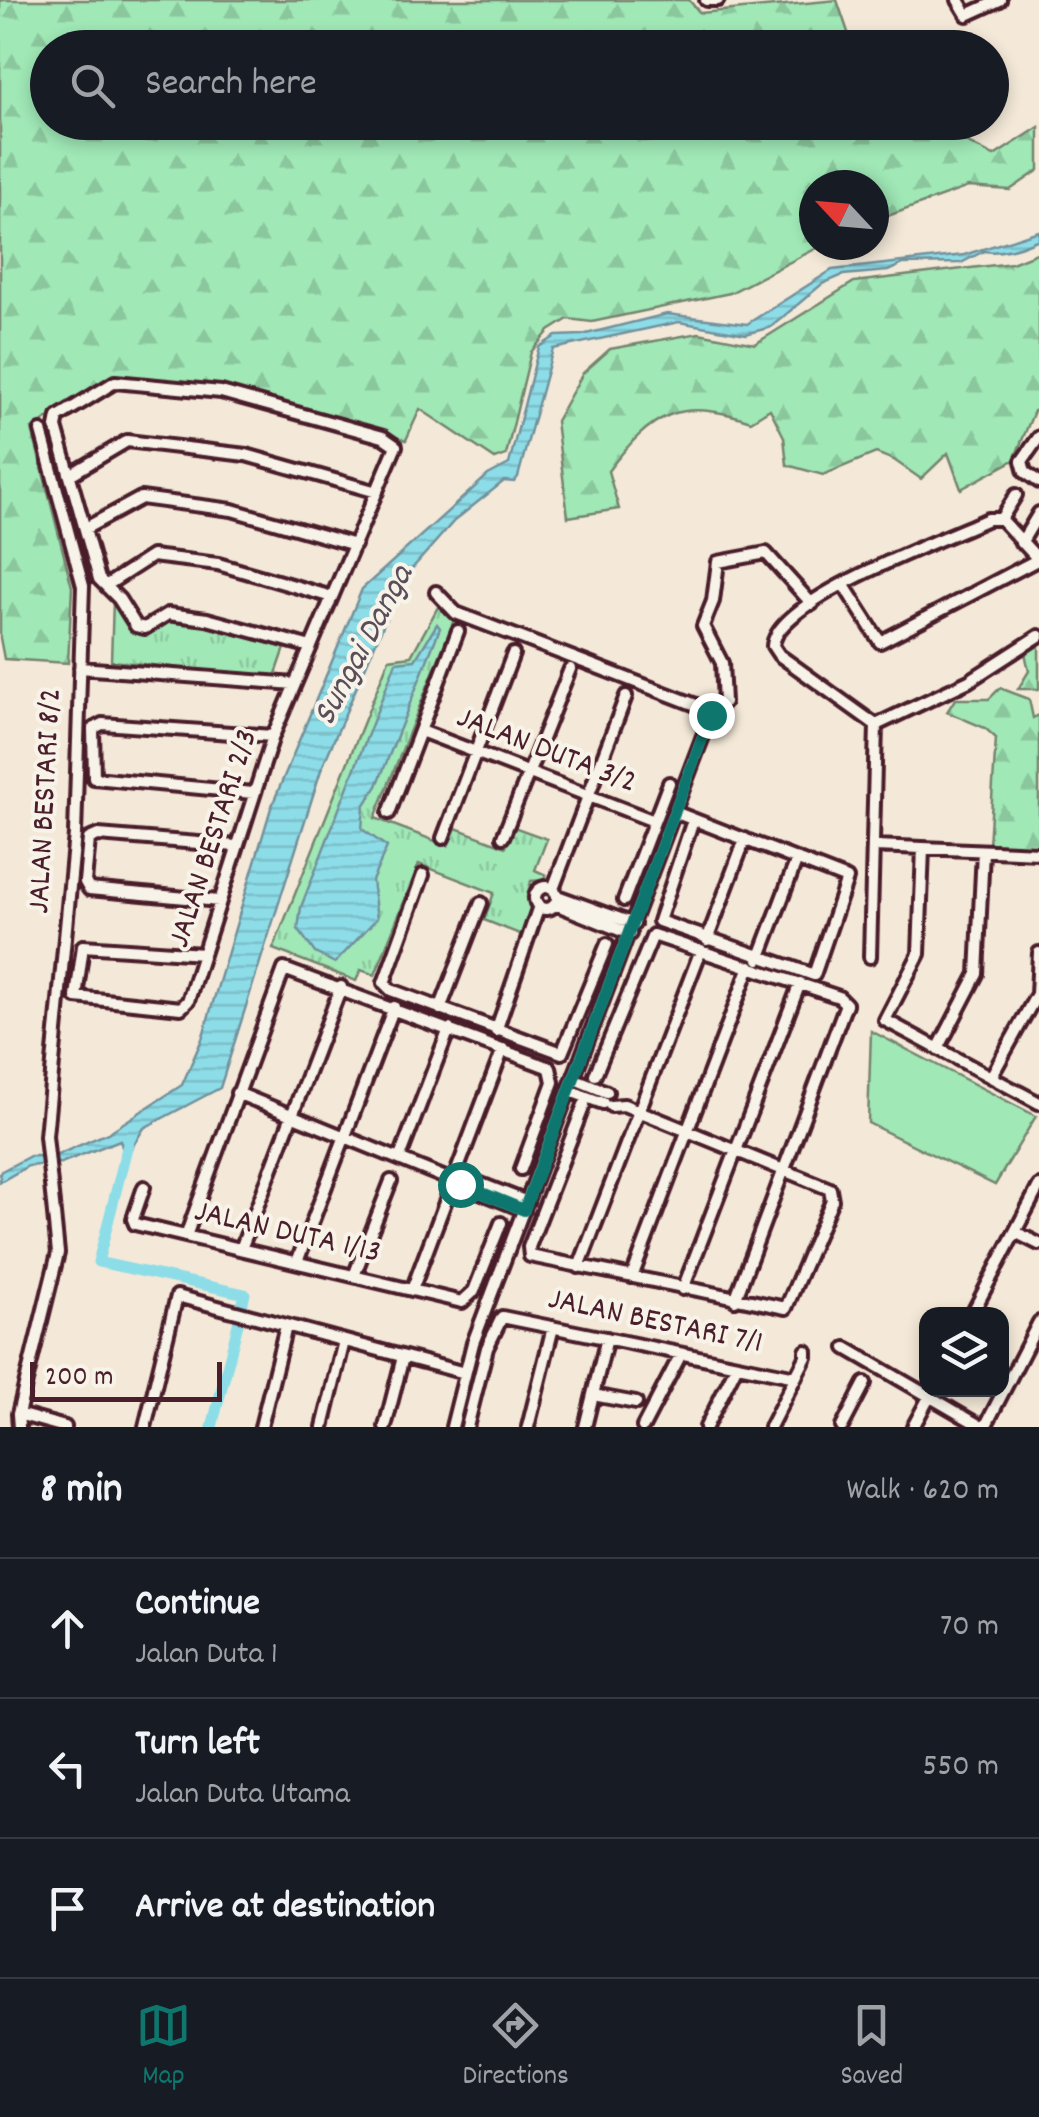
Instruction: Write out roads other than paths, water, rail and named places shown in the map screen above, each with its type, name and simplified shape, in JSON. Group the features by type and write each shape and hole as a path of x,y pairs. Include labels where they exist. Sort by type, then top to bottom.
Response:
{"street":[{"path":"706,0 718,0"},
{"path":"958,0 967,15 1000,0"},
{"name":"JALAN BESTARI 2/3","path":"70,474 56,420 114,382 222,392 389,439 395,452 273,736 193,990 181,1008 78,999 80,950 87,945 203,954"},
{"name":"JALAN BESTARI 8/2","path":"19,1427 18,1414 58,1253 46,1136 75,834 83,586 41,431"},
{"path":"1039,437 1022,461 1024,472 1039,482"},
{"path":"311,647 207,619 168,614 140,628 99,578 70,474 127,440 246,455 376,492"},
{"path":"1002,519 1016,495"},
{"path":"86,528 140,498 232,510 355,545"},
{"path":"1022,543 1039,514"},
{"path":"876,726 778,655 773,646 779,628 843,584 988,519 1002,519"},
{"path":"843,584 880,642 988,590 1038,559 1002,519"},
{"path":"452,1427 466,1373 526,1206 677,813 710,712 724,702 722,663 703,626 713,602 718,562 766,553 812,604"},
{"path":"107,584 152,556 218,564 332,597"},
{"path":"436,592 456,613 710,712"},
{"path":"389,813 458,631"},
{"path":"876,726 969,681 1039,636"},
{"path":"442,838 512,654"},
{"path":"80,668 296,684"},
{"path":"504,837 570,669"},
{"path":"496,1031 626,696"},
{"path":"253,792 94,778 93,729 102,724 273,736"},
{"path":"870,957 876,726"},
{"name":"JALAN DUTA 3/2","path":"420,731 654,821"},
{"path":"624,900 668,784"},
{"path":"595,1074 648,938 656,935 704,945 809,976 815,972 848,882 677,813"},
{"path":"692,826 657,918 704,945"},
{"path":"219,901 89,889 85,882 90,836 236,846"},
{"path":"580,1267 745,839"},
{"path":"875,846 1039,854"},
{"path":"922,848 919,954 888,1019 1039,1103"},
{"path":"938,1049 977,974 983,850"},
{"path":"632,1278 797,859"},
{"path":"423,874 384,983 440,1010 562,1054 607,944"},
{"path":"549,898 632,929"},
{"path":"440,1010 481,903"},
{"path":"991,1077 1038,995 1039,953"},
{"path":"735,1300 846,1008 839,997 755,962"},
{"path":"186,1236 279,972 294,969 554,1071 521,1169"},
{"path":"683,1289 800,984"},
{"path":"241,1249 341,987"},
{"path":"297,1262 394,1008"},
{"path":"400,1157 448,1029"},
{"path":"412,1290 503,1050"},
{"path":"573,1085 828,1186 832,1200 790,1304 778,1309 533,1257 529,1247 584,1105"},
{"path":"236,1093 526,1206"},
{"path":"354,1276 391,1180"},
{"name":"JALAN DUTA 1/13","path":"144,1186 133,1222 467,1300 501,1224"},
{"path":"976,1307 1039,1186"},
{"path":"1015,1232 1039,1244"},
{"path":"145,1427 177,1296 466,1373"},
{"name":"JALAN BESTARI 7/1","path":"467,1427 491,1334 498,1319 504,1317 796,1378"},
{"path":"935,1397 984,1427 1039,1322"},
{"path":"261,1427 286,1326"},
{"path":"528,1427 553,1327"},
{"path":"585,1427 607,1338"},
{"path":"322,1427 344,1341"},
{"path":"846,1348 919,1388"},
{"path":"770,1427 806,1351"},
{"path":"642,1427 681,1354"},
{"path":"386,1427 404,1357"},
{"path":"706,1427 737,1365"},
{"path":"842,1427 865,1382"},
{"path":"593,1394 636,1404"},
{"path":"913,1427 928,1397"},
{"path":"5,1427 18,1414 66,1427"}],"water":[{"name":"Sungai Danga","path":"1039,231 1039,239 1026,245 984,251 961,263 903,264 888,271 843,275 822,284 771,327 746,334 679,322 553,349 518,477 514,482 504,481 454,521 403,579 321,770 220,1088 144,1128 129,1152 123,1151 120,1140 61,1163 28,1166 0,1182 0,1172 30,1156 55,1156 108,1133 182,1085 202,1039 271,808 362,589 488,475 509,464 539,347 556,336 582,335 667,314 747,324 832,270 964,255"},
{"path":"437,624 440,628 377,786 364,806 362,829 387,847 372,881 377,918 335,963 315,953 298,929 301,907 396,662 415,660"}],"waterway":[{"path":"129,1140 98,1262 245,1294 241,1310"},
{"path":"212,1427 239,1320"}]}
